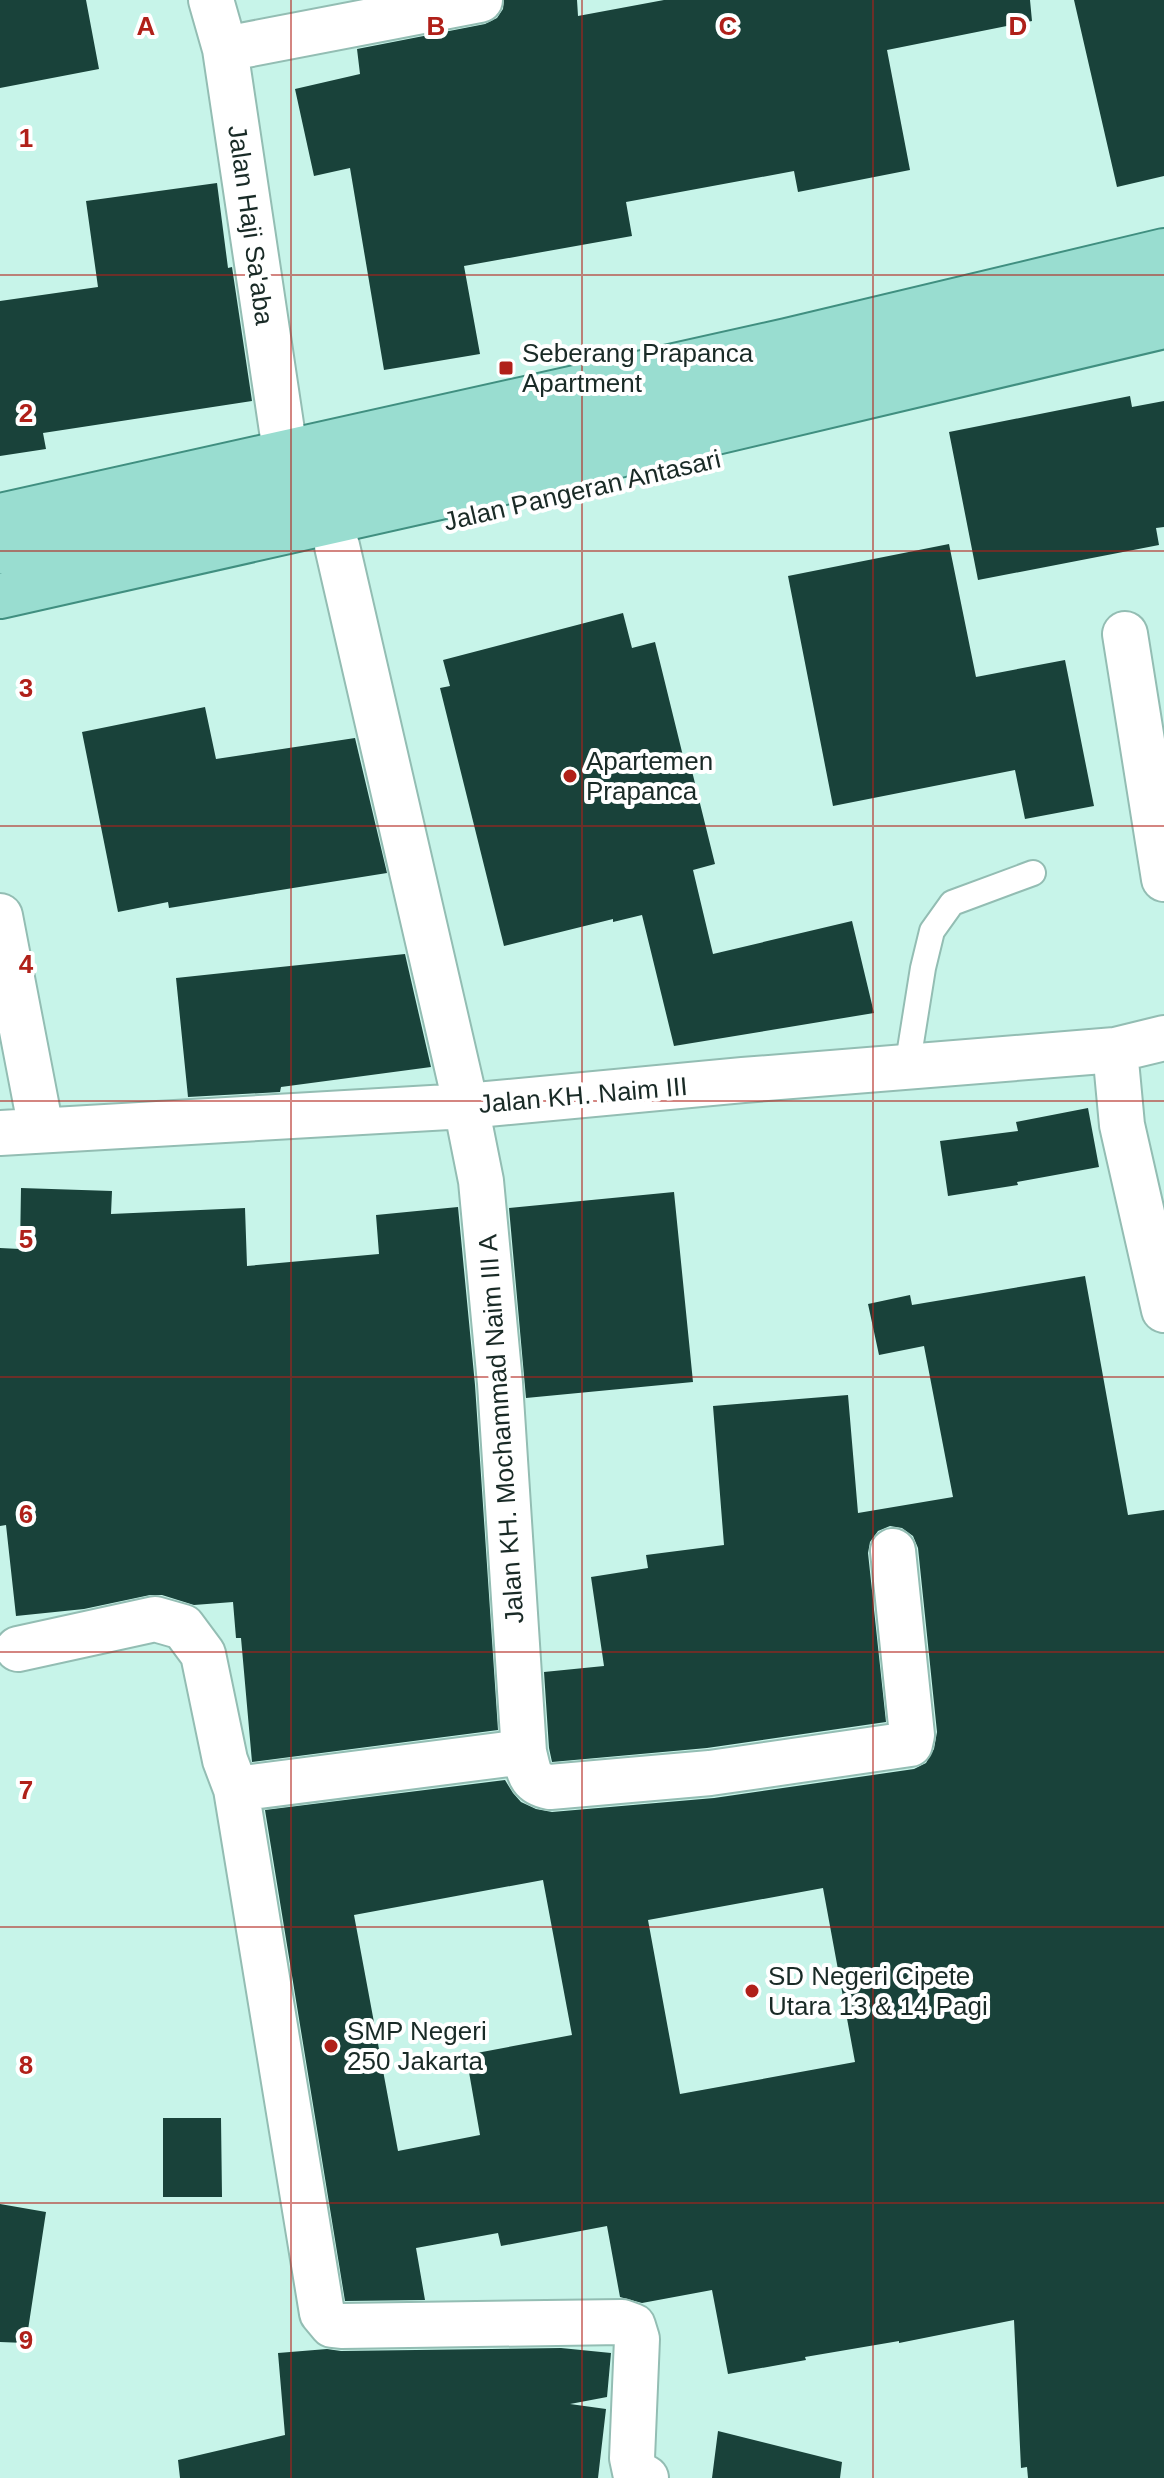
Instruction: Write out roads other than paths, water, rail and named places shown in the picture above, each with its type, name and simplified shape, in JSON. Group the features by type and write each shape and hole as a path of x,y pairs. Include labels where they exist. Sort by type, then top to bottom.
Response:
{"main road":[{"path":"0,516 787,341 1164,251"},
{"path":"0,551 492,442 1164,284"},
{"path":"0,596 481,487 1164,326"},
{"name":"Jalan Pangeran Antasari","path":"0,624 1164,355"}],"street":[{"name":"Jalan Haji Sa'aba","path":"211,0 225,49 285,451"},
{"path":"225,49 480,0"},
{"name":"Jalan KH. Mochammad Naim III A","path":"337,546 481,1181 497,1352 524,1752"},
{"path":"1125,634 1164,879"},
{"path":"0,916 21,1131"},
{"name":"Jalan KH. Naim III","path":"21,1131 466,1106 1115,1050 1164,1038"},
{"path":"1115,1050 1122,1125 1164,1310"},
{"path":"236,1789 524,1752 532,1779 539,1785 550,1787 710,1773 910,1744 912,1735 893,1551"},
{"path":"18,1649 155,1619 183,1627 203,1654 225,1760 236,1789 322,2313 332,2325 341,2326 622,2322 633,2326 637,2339 632,2458 635,2472 646,2478"}],"lane":[{"path":"907,1068 932,931 952,903 1033,873"}],"place":[{"name":"Seberang Prapanca Apartment","path":"506,368"},
{"name":"Apartemen Prapanca","path":"570,776"},
{"name":"SD Negeri Cipete Utara 13 & 14 Pagi","path":"752,1991"},
{"name":"SMP Negeri 250 Jakarta","path":"331,2046"}]}
